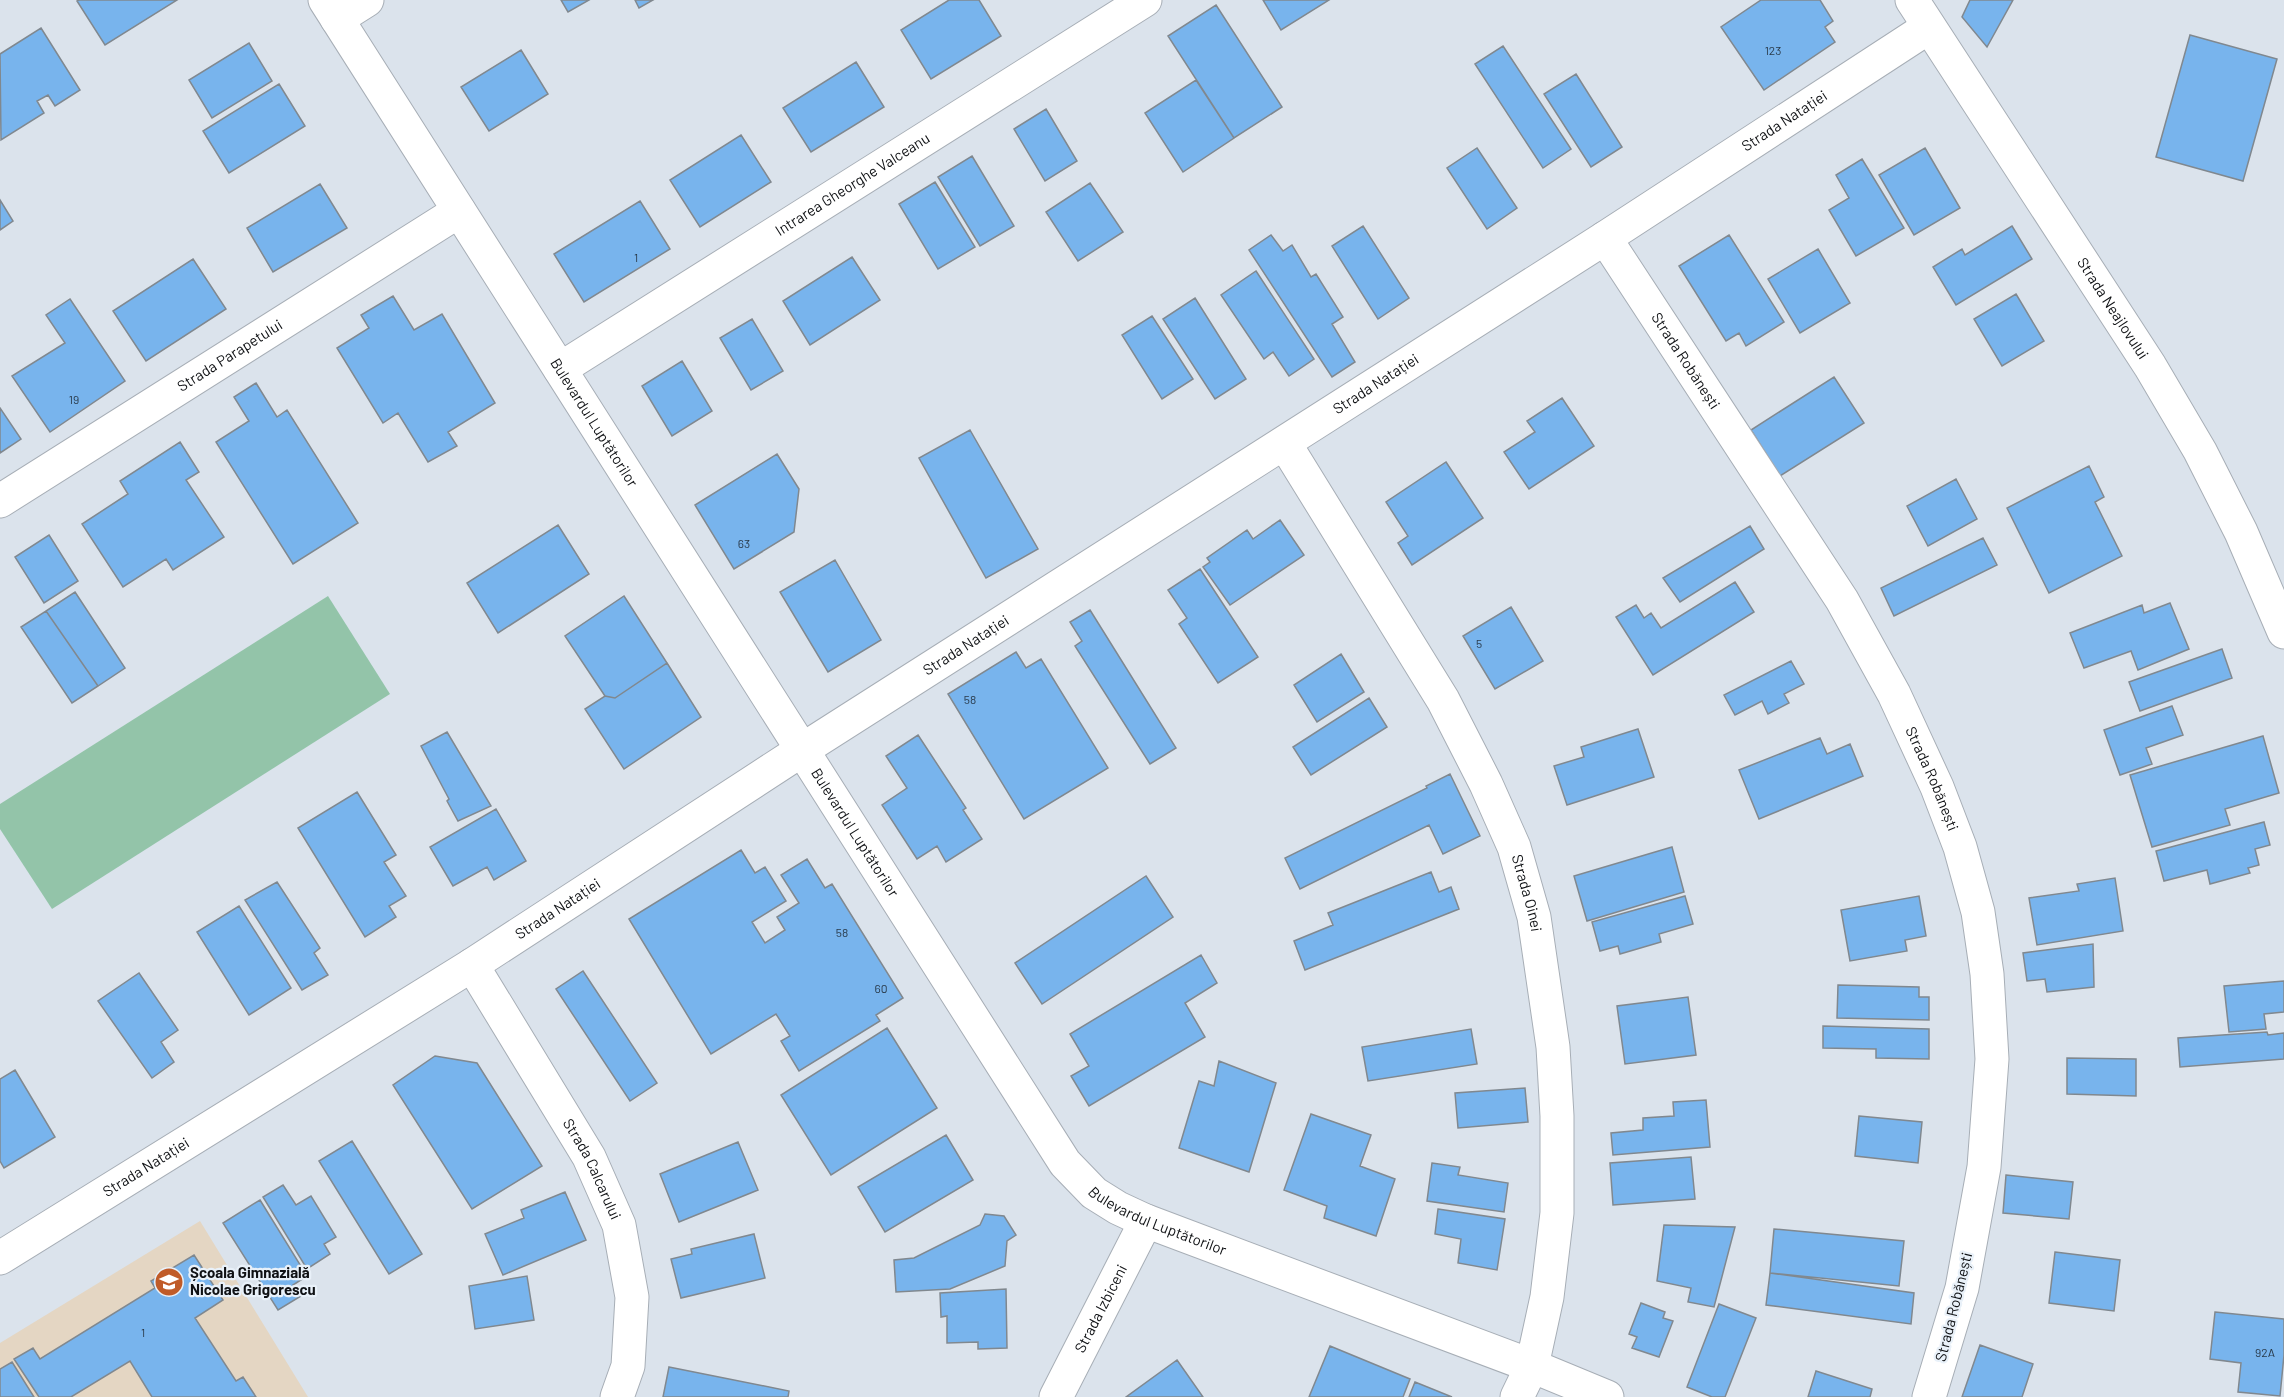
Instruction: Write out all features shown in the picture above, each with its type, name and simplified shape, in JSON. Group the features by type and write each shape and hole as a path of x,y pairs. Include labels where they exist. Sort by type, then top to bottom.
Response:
{"street":[{"path":"331,10 367,0"},
{"name":"Intrarea Gheorghe Valceanu","path":"560,369 1145,0"},
{"name":"Strada Neajlovului","path":"1912,0 2178,413 2241,532 2284,632"},
{"name":"Bulevardul Luptătorilor","path":"331,10 1065,1163 1094,1193 1118,1208 1146,1221 1532,1366 1607,1397"},
{"name":"Strada Natației","path":"0,1258 472,964 802,750 1285,444 1929,27"},
{"name":"Strada Parapetului","path":"0,501 459,211"},
{"name":"Strada Robănești","path":"1605,238 1842,600 1894,694 1937,787 1960,847 1978,912 1987,974 1992,1059 1984,1167 1962,1288 1929,1397"},
{"name":"Strada Oinei","path":"1285,444 1443,700 1486,784 1514,847 1534,917 1553,1047 1557,1127 1557,1213 1547,1297 1532,1366 1517,1397"},
{"name":"Strada Calcarului","path":"472,964 589,1157 619,1225 632,1297 628,1366 616,1397"},
{"name":"Strada Izbiceni","path":"1056,1397 1146,1221"}],"shaded area":[{"name":"Școala Gimnazială Nicolae Grigorescu","path":"200,1221 308,1397 0,1397 0,1343"}],"green space":[{"path":"328,596 390,694 52,909 0,829 0,804"}],"building":[{"path":"177,0 105,45 77,1"},
{"path":"561,0 589,0 568,12"},
{"path":"635,0 653,0 639,8"},
{"path":"949,0 979,0 1001,36 931,79 901,30"},
{"path":"1263,0 1329,0 1281,30"},
{"path":"1761,0 1820,0 1833,21 1825,27 1835,42 1764,90 1721,27"},
{"path":"1970,0 2013,0 1987,47 1962,17"},
{"path":"1216,5 1282,107 1234,138 1168,36"},
{"path":"41,28 80,90 55,106 48,95 37,101 44,113 1,140 0,54"},
{"path":"2190,35 2277,59 2243,181 2156,157"},
{"path":"249,43 272,81 212,118 189,80"},
{"path":"1503,46 1571,149 1543,168 1475,64"},
{"path":"521,50 548,94 489,131 461,87"},
{"path":"856,62 884,107 811,152 783,108"},
{"path":"1576,74 1622,147 1591,167 1544,94"},
{"path":"1196,80 1234,138 1183,172 1145,113"},
{"path":"279,84 305,126 229,173 203,131"},
{"path":"1046,109 1077,161 1045,181 1014,129"},
{"path":"741,135 771,182 700,227 670,180"},
{"path":"1477,148 1517,208 1487,229 1447,168"},
{"path":"1925,148 1960,208 1914,235 1879,175"},
{"path":"972,156 1014,226 980,246 938,177"},
{"path":"1862,159 1904,228 1856,256 1829,210 1849,198 1836,175"},
{"path":"935,182 975,247 938,269 899,204"},
{"path":"1090,183 1123,232 1078,261 1046,212"},
{"path":"320,184 347,228 273,272 247,228"},
{"path":"0,200 13,221 0,230"},
{"path":"640,201 670,249 584,302 554,254"},
{"path":"1363,226 1409,298 1378,319 1332,246"},
{"path":"2012,226 2032,259 1956,305 1933,267 1962,249 1965,255"},
{"path":"1271,235 1283,251 1292,245 1311,277 1316,274 1343,317 1332,324 1355,362 1332,377 1249,250"},
{"path":"1729,235 1784,322 1746,346 1739,333 1726,341 1679,266"},
{"path":"1818,249 1850,303 1800,333 1768,279"},
{"path":"852,257 880,300 810,345 783,301"},
{"path":"193,259 226,309 146,361 113,311"},
{"path":"1256,271 1314,359 1289,376 1273,352 1264,359 1221,295"},
{"path":"2016,294 2044,341 2002,366 1974,319"},
{"path":"393,296 414,330 442,314 495,403 448,432 457,446 428,462 398,413 383,423 337,348 369,328 361,315"},
{"path":"1195,298 1246,379 1215,399 1163,319"},
{"path":"70,299 125,381 50,432 12,376 65,343 46,315"},
{"path":"1152,316 1193,379 1162,399 1122,335"},
{"path":"752,319 783,371 751,390 720,338"},
{"path":"682,361 712,411 672,436 642,386"},
{"path":"1834,377 1864,423 1780,476 1751,430"},
{"path":"256,383 277,417 287,410 358,523 293,564 216,442 249,421 234,397"},
{"path":"1562,398 1594,446 1529,489 1504,452 1535,432 1527,421"},
{"path":"0,408 21,439 0,453"},
{"path":"970,430 1038,549 986,578 919,458"},
{"path":"180,442 199,472 186,480 224,537 173,570 166,559 123,587 82,524 128,494 120,481"},
{"path":"777,454 799,489 794,532 734,569 695,505"},
{"path":"1446,462 1483,518 1412,565 1398,543 1408,536 1386,502"},
{"path":"2089,466 2104,497 2095,502 2122,556 2049,593 2007,508"},
{"path":"1956,479 1977,519 1928,546 1907,506"},
{"path":"1280,520 1304,555 1230,605 1203,567 1210,562 1207,558 1247,530 1253,539"},
{"path":"558,525 589,574 498,633 467,583"},
{"path":"1750,526 1764,549 1680,602 1663,578"},
{"path":"49,535 78,581 44,603 15,557"},
{"path":"1983,538 1997,565 1894,616 1881,588"},
{"path":"835,560 881,640 828,672 780,592"},
{"path":"1200,569 1258,657 1218,683 1179,624 1187,618 1168,590"},
{"path":"1735,582 1754,612 1653,675 1616,617 1636,605 1644,618 1651,613 1661,628"},
{"path":"75,592 125,668 98,686 46,611"},
{"path":"624,596 667,663 615,698 605,696 565,636"},
{"path":"2170,603 2189,649 2138,670 2131,651 2084,668 2070,633 2142,605 2144,613"},
{"path":"1511,607 1543,661 1495,689 1463,636"},
{"path":"1090,610 1176,748 1150,764 1075,646 1082,641 1070,622"},
{"path":"46,611 98,686 72,703 21,627"},
{"path":"2222,649 2232,678 2140,711 2129,682"},
{"path":"1016,652 1026,668 1041,659 1108,768 1024,819 948,694"},
{"path":"1341,654 1364,692 1317,722 1294,685"},
{"path":"1791,661 1804,684 1784,694 1789,703 1768,714 1762,701 1735,715 1724,695"},
{"path":"667,663 701,717 624,769 585,709 605,696 615,698"},
{"path":"1369,698 1387,727 1311,775 1293,747"},
{"path":"2172,706 2183,735 2146,748 2152,764 2120,775 2104,730"},
{"path":"1638,729 1654,777 1567,805 1554,766 1584,757 1581,747"},
{"path":"447,732 491,806 458,821 421,746"},
{"path":"918,735 966,808 963,810 982,839 946,862 937,846 917,859 882,805 907,788 886,756"},
{"path":"2263,736 2279,793 2225,809 2230,825 2152,847 2130,775"},
{"path":"1820,738 1827,754 1850,744 1863,776 1759,819 1739,770"},
{"path":"1450,774 1480,836 1443,854 1429,825 1300,889 1285,858 1427,788 1426,786"},
{"path":"357,792 396,855 384,862 406,896 389,906 396,917 365,937 298,828"},
{"path":"496,809 526,861 494,880 487,867 453,886 430,847"},
{"path":"2264,822 2270,845 2255,849 2259,865 2248,868 2250,873 2210,884 2207,870 2164,881 2156,851"},
{"path":"1672,847 1684,892 1587,921 1574,876"},
{"path":"741,850 755,873 765,867 786,901 752,922 765,943 785,930 777,917 799,903 781,875 807,859 825,888 832,884 903,998 876,1015 880,1021 799,1071 781,1041 790,1036 776,1014 711,1054 629,919"},
{"path":"1431,872 1439,892 1451,887 1459,909 1305,970 1294,941 1333,925 1328,913"},
{"path":"1146,876 1173,917 1042,1004 1015,963"},
{"path":"2115,878 2123,931 2037,945 2029,898 2079,891 2077,884"},
{"path":"277,882 320,948 314,953 328,975 302,990 245,900"},
{"path":"1685,896 1693,924 1659,934 1661,942 1620,954 1618,946 1600,951 1592,922"},
{"path":"1919,896 1926,936 1905,940 1907,951 1850,961 1841,910"},
{"path":"239,906 291,988 249,1015 197,932"},
{"path":"2093,944 2094,987 2047,992 2045,979 2027,981 2023,953"},
{"path":"1201,955 1217,983 1185,1003 1205,1037 1089,1106 1071,1076 1089,1066 1070,1034"},
{"path":"583,971 657,1083 630,1101 556,989"},
{"path":"139,973 178,1030 161,1042 174,1062 152,1078 98,1001"},
{"path":"2284,981 2284,1012 2264,1014 2266,1029 2229,1032 2224,986"},
{"path":"1838,985 1919,987 1919,997 1929,997 1929,1020 1837,1018"},
{"path":"1688,997 1696,1055 1625,1064 1617,1006"},
{"path":"1823,1026 1929,1029 1929,1059 1876,1058 1876,1049 1823,1048"},
{"path":"887,1028 937,1108 831,1175 781,1095"},
{"path":"1471,1029 1477,1064 1368,1081 1362,1047"},
{"path":"2267,1032 2268,1035 2284,1033 2284,1059 2180,1067 2178,1038"},
{"path":"435,1056 477,1063 542,1166 472,1209 393,1085"},
{"path":"2067,1058 2136,1059 2136,1096 2067,1094"},
{"path":"1219,1061 1276,1083 1249,1172 1179,1148 1199,1081 1214,1086"},
{"path":"15,1070 55,1137 4,1168 0,1161 0,1079"},
{"path":"1525,1088 1528,1122 1458,1128 1455,1093"},
{"path":"1706,1100 1710,1147 1613,1155 1611,1133 1643,1130 1643,1118 1674,1116 1673,1102"},
{"path":"1311,1114 1371,1135 1360,1166 1395,1179 1376,1236 1324,1218 1327,1206 1284,1190"},
{"path":"1859,1116 1922,1122 1918,1163 1855,1156"},
{"path":"946,1135 973,1180 885,1232 858,1187"},
{"path":"352,1141 422,1254 389,1274 319,1161"},
{"path":"738,1142 758,1190 679,1222 660,1174"},
{"path":"1691,1157 1695,1199 1613,1205 1610,1163"},
{"path":"1432,1163 1460,1167 1458,1175 1508,1183 1504,1212 1427,1201"},
{"path":"2006,1175 2073,1182 2069,1219 2003,1213"},
{"path":"283,1185 296,1205 311,1196 336,1237 324,1244 330,1254 307,1269 263,1197"},
{"path":"565,1192 586,1240 503,1275 485,1234 524,1218 521,1210"},
{"path":"260,1200 307,1276 293,1285 301,1296 278,1310 223,1223"},
{"path":"1438,1209 1505,1219 1497,1270 1458,1263 1461,1239 1435,1234"},
{"path":"985,1214 1004,1216 1016,1235 1007,1241 1005,1266 950,1289 896,1292 894,1260 914,1258 980,1225"},
{"path":"1664,1225 1735,1227 1714,1307 1688,1302 1691,1288 1657,1281"},
{"path":"1774,1229 1904,1241 1899,1286 1770,1273"},
{"path":"754,1234 765,1278 681,1298 671,1259 692,1254 691,1249"},
{"path":"2055,1252 2120,1260 2114,1311 2049,1303"},
{"path":"194,1255 223,1300 195,1318 236,1381 243,1377 256,1397 152,1397 130,1361 71,1397 39,1397 14,1359 33,1348 40,1359 155,1288 151,1281"},
{"path":"1770,1273 1914,1293 1911,1324 1766,1305"},
{"path":"527,1276 534,1320 475,1329 469,1286"},
{"path":"1006,1289 1007,1348 978,1349 978,1342 947,1343 947,1316 941,1317 940,1293"},
{"path":"1641,1303 1665,1312 1663,1318 1673,1321 1659,1357 1632,1348 1637,1337 1629,1334"},
{"path":"1719,1304 1756,1318 1725,1397 1712,1397 1687,1387"},
{"path":"2215,1312 2284,1319 2284,1355 2280,1396 2238,1392 2241,1363 2210,1359"},
{"path":"1980,1345 2033,1364 2022,1397 1962,1397"},
{"path":"1330,1346 1410,1379 1403,1397 1309,1397"},
{"path":"1177,1360 1203,1397 1126,1397"},
{"path":"12,1362 34,1397 0,1397 0,1369"},
{"path":"669,1367 789,1391 788,1397 663,1397"},
{"path":"1816,1371 1872,1389 1870,1397 1808,1397"},
{"path":"1415,1382 1452,1397 1409,1397"}],"place":[{"name":"Școala Gimnazială Nicolae Grigorescu","path":"169,1282"}]}
